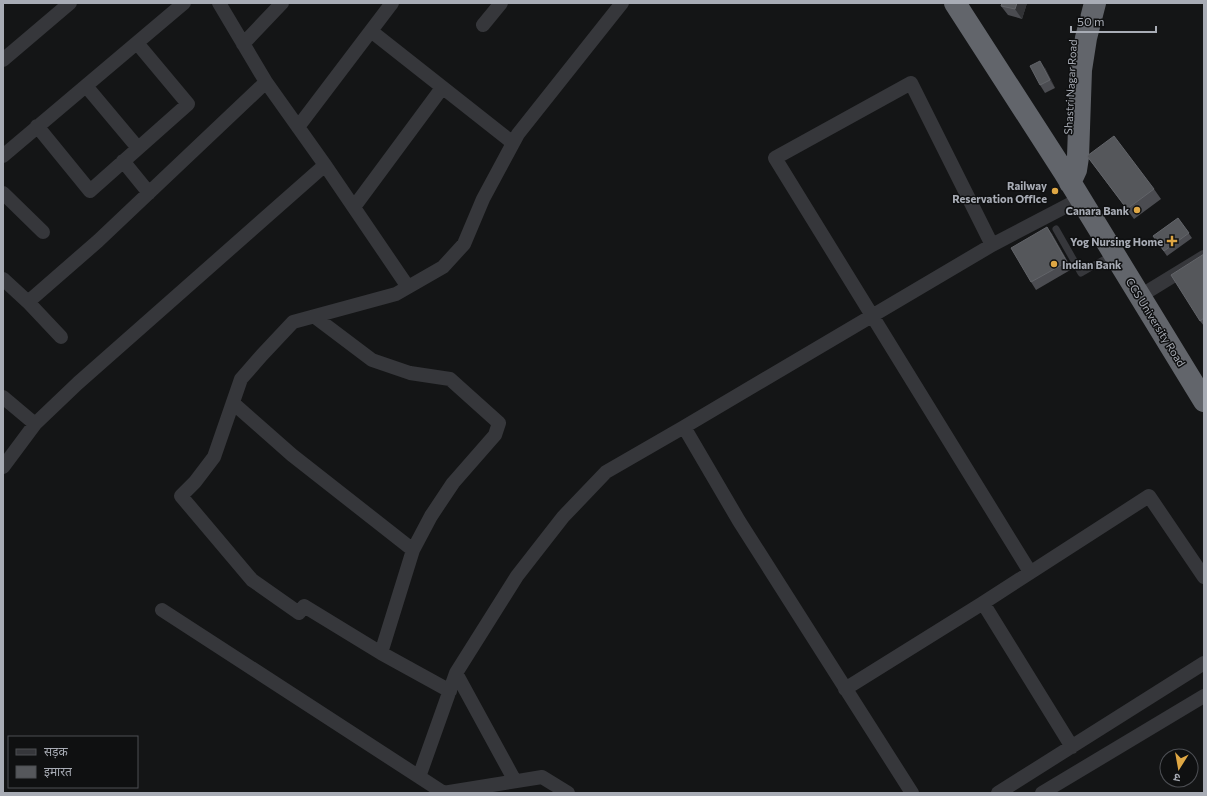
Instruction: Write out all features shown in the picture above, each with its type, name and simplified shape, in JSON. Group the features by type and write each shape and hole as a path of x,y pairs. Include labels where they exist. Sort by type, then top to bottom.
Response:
{"highway":[{"name":"CCS University Road","path":"955,3 1150,290 1204,378"},
{"name":"CCS University Road","path":"967,3 1204,401"},
{"name":"Shastri Nagar Road","path":"1072,177 1068,76 1071,39 1080,3"},
{"path":"1072,177 1081,70 1086,38 1096,3"}],"street":[{"path":"3,60 70,3"},
{"path":"3,156 184,3"},
{"path":"219,3 266,82 325,165 408,287"},
{"path":"243,44 282,3"},
{"path":"298,127 392,3"},
{"path":"483,25 500,3"},
{"path":"450,691 380,653 304,606 299,614 252,580 181,496 195,482 214,457 241,379 293,322 396,294 443,267 464,244 483,199 518,134 622,3"},
{"path":"371,31 513,143"},
{"path":"37,126 90,191 188,104 138,43"},
{"path":"28,302 98,241 266,82"},
{"path":"992,246 911,83 775,158 1030,572"},
{"path":"86,86 138,148"},
{"path":"354,207 442,88"},
{"path":"123,161 149,192"},
{"path":"3,467 35,424 84,378 325,165"},
{"path":"419,777 456,673 517,576 563,517 606,472 684,428 992,246 1072,177"},
{"path":"3,192 43,232"},
{"path":"1150,290 1204,257"},
{"path":"3,279 28,302 61,337"},
{"path":"315,317 372,360 410,373 450,379 499,423 495,435 453,483 431,516 413,550 380,653"},
{"path":"3,397 35,424"},
{"path":"233,403 292,455 413,550"},
{"path":"684,428 739,521 912,793"},
{"path":"845,689 983,603 1149,496 1204,577"},
{"path":"983,603 1072,746"},
{"path":"162,610 444,793 542,777 568,793"},
{"path":"998,793 1204,663"},
{"path":"456,673 515,781"},
{"path":"1042,793 1204,696"}],"lane":[{"path":"1056,229 1082,273 1105,259"}],"building":[{"path":"1002,3 1017,3 1015,9 1001,6"},
{"path":"1040,61 1050,80 1040,85 1030,66"},
{"path":"1114,136 1154,189 1127,209 1087,156"},
{"path":"1178,218 1189,233 1164,251 1153,236"},
{"path":"1047,227 1067,262 1031,282 1011,248"},
{"path":"1204,254 1204,318 1200,321 1171,275"}],"place":[{"name":"Railway Reservation Office","path":"1055,191"},
{"name":"Canara Bank","path":"1137,210"},
{"name":"Yog Nursing Home","path":"1172,241"},
{"name":"Indian Bank","path":"1054,264"}]}
